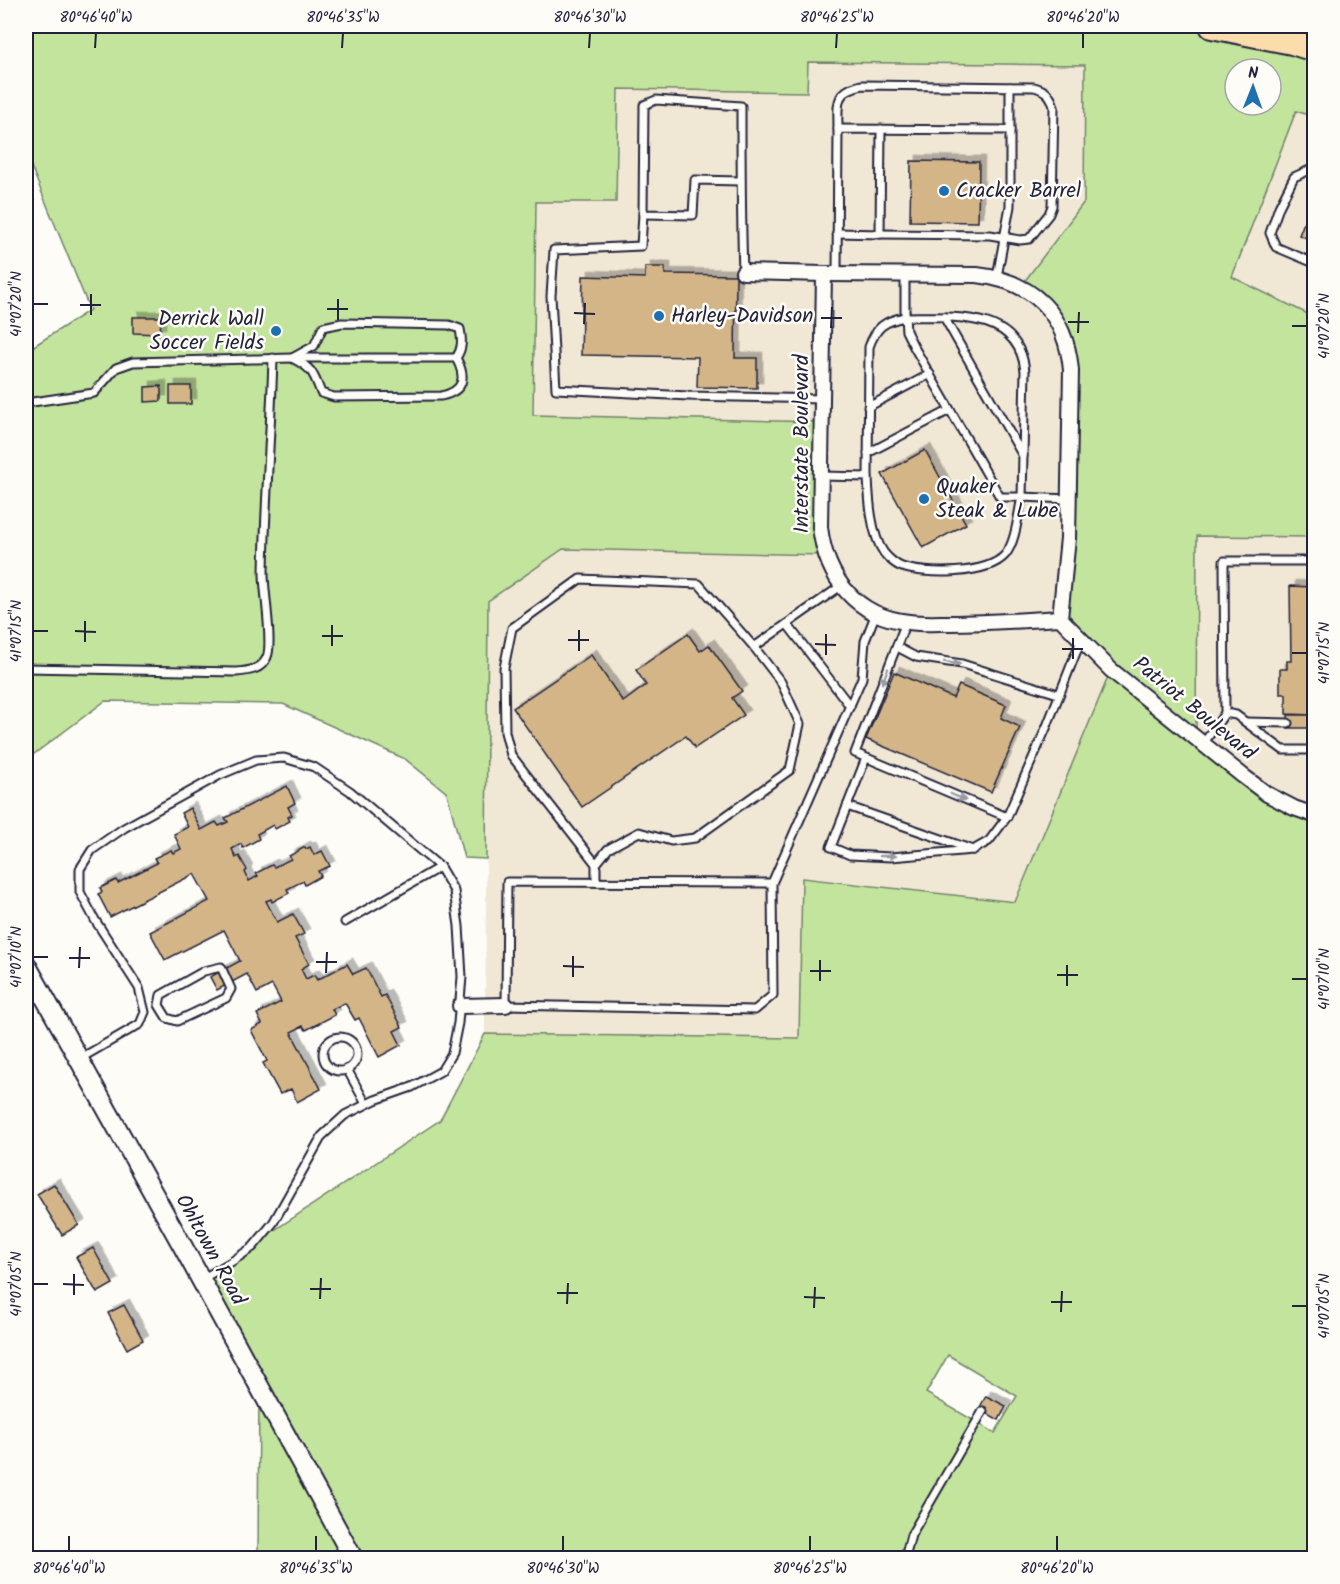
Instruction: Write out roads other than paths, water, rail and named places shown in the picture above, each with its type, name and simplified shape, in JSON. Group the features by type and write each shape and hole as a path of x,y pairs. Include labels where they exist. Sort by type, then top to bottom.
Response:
{"highway":[{"path":"1212,26 1292,42 1314,49"}],"street":[{"path":"743,272 997,277 1021,286 1051,312 1064,335 1071,370 1068,538 1060,618"},
{"name":"Interstate Boulevard","path":"831,274 822,399 820,528 826,559 832,572 857,602 890,619 906,622 978,623 1060,618"},
{"name":"Patriot Boulevard","path":"1060,618 1111,670 1267,794 1314,815"},
{"name":"Ohltown Road","path":"26,964 353,1558"},
{"path":"460,1006 506,1005"}],"lane":[{"path":"831,274 837,233 838,102 845,91 852,87 862,86 1034,87 1045,90 1052,98 1054,107 1052,206 1049,214 1029,239 1020,240 990,235 837,233"},
{"path":"997,277 1010,206 1010,87"},
{"path":"743,272 741,106 656,100 644,105 641,246 554,250 551,296 556,389 688,396 822,399"},
{"path":"838,129 1010,130"},
{"path":"880,234 881,129"},
{"path":"1314,168 1294,177 1279,207 1270,233 1276,247 1314,263"},
{"path":"643,214 693,215 695,180 741,181"},
{"path":"905,274 906,331 1000,497 1069,499"},
{"path":"905,317 944,317 968,318 990,323 1006,332 1024,359 1022,497 1012,542 1005,554 996,562 949,572 920,571 900,567 885,555 877,540 868,494 869,347 873,335 891,320 905,317"},
{"path":"944,317 1023,456"},
{"path":"291,358 314,346 323,327 342,324 449,325 460,329 461,351 456,358"},
{"path":"26,668 236,672 257,668 267,657 269,646 264,575 273,358"},
{"path":"26,403 93,393 116,368 133,362 273,358 456,358"},
{"path":"291,358 309,366 321,393 333,397 441,396 452,393 459,386 463,377 456,358"},
{"path":"868,407 930,374"},
{"path":"868,453 950,410"},
{"path":"821,476 868,477"},
{"path":"1203,744 1225,713 1224,561 1314,561"},
{"path":"596,864 608,849 639,832 671,841 695,838 790,770 800,724 781,682 699,584 580,579 512,628 504,669 505,732 512,755 596,864 596,882"},
{"path":"754,647 842,586"},
{"path":"772,883 507,882 506,1005 755,1010 774,995 772,883 862,678 865,641 876,613"},
{"path":"906,622 855,753 1006,817"},
{"path":"787,624 850,706"},
{"path":"866,758 831,847 850,855 891,857 973,849 989,841 1006,817 1047,726 1081,640"},
{"path":"897,647 916,657 962,664 1058,694"},
{"path":"1225,713 1236,715 1283,750 1314,750"},
{"path":"1246,722 1288,723"},
{"path":"146,1012 139,988 95,920 80,892 80,869 92,850 124,828 220,775 256,760 284,758 314,767 350,791 440,867 454,891 462,977 460,1006 452,1053 441,1071 412,1087 366,1104 345,1115 322,1136 273,1223 253,1247 201,1279"},
{"path":"847,806 973,849"},
{"path":"345,922 440,867"},
{"path":"221,967 231,989 226,999 177,1021 167,1018 159,1005 161,995 204,971 221,967"},
{"path":"78,1059 140,1024 146,1012 159,1005"},
{"path":"344,1037 355,1044 357,1057 355,1064 347,1070 336,1071 326,1064 323,1050 330,1039 344,1037"},
{"path":"347,1070 366,1104"},
{"path":"905,1558 911,1535 983,1411"}],"place":[{"name":"Cracker Barrel","path":"944,191"},
{"name":"Harley-Davidson","path":"659,316"},
{"name":"Derrick Wall Soccer Fields","path":"276,331"},
{"name":"Quaker Steak & Lube","path":"924,499"}]}
